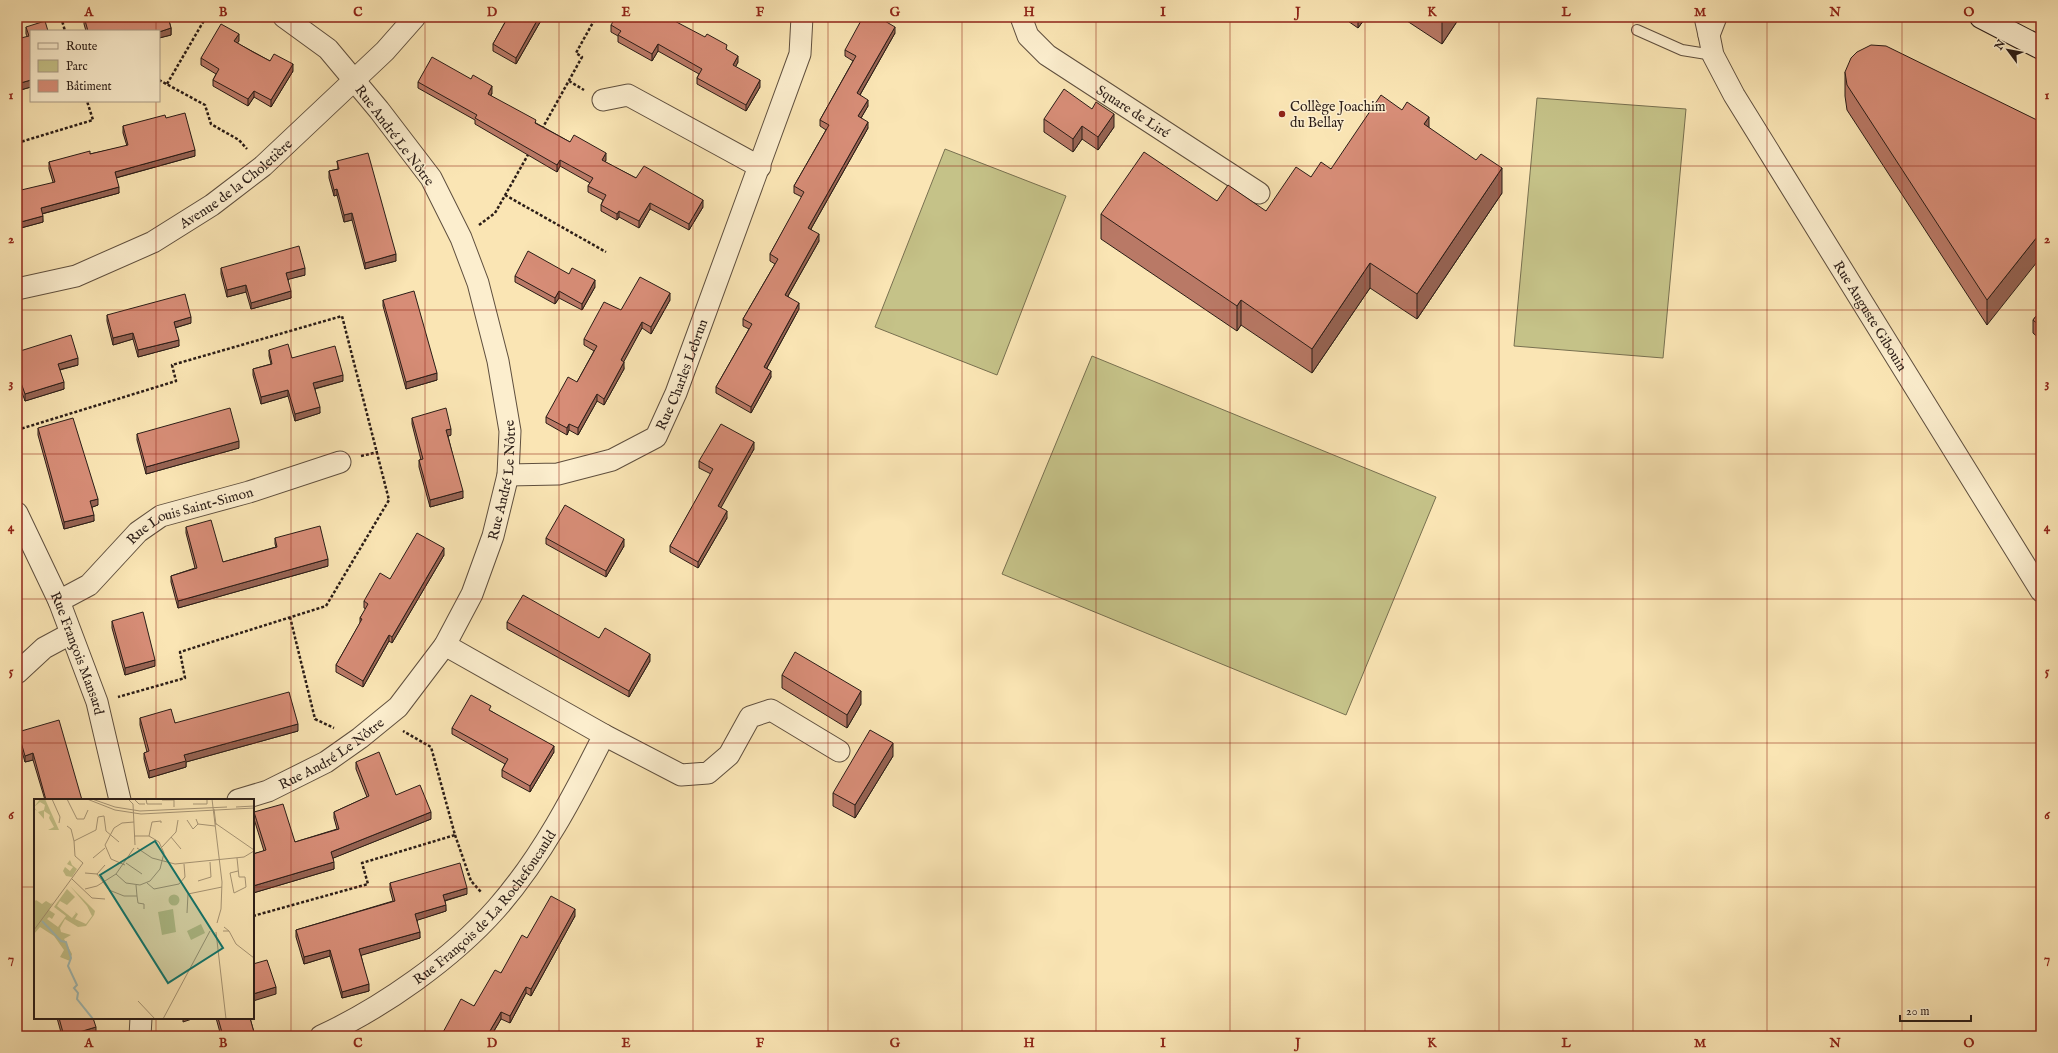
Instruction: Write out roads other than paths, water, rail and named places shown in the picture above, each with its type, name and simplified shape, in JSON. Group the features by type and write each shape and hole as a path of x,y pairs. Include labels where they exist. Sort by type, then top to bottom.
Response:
{"main road":[{"path":"1981,17 2041,48"}],"street":[{"name":"Rue André Le Nôtre","path":"241,799 275,788 326,762 348,747 398,707 445,644 472,594 493,536 508,475 510,431 498,361 478,283 460,238 430,178 353,80 328,49 284,17"},
{"name":"Avenue de la Choletière","path":"17,289 76,276 153,242 212,205 264,166 385,50 415,17"},
{"name":"Rue Charles Lebrun","path":"508,475 558,474 612,460 656,436 676,393 760,167 800,54 802,17"},
{"name":"Square de Liré","path":"1021,17 1028,36 1047,55 1259,193"},
{"name":"Rue Auguste Gibouin","path":"1710,23 1713,55 1734,95 2041,591"},
{"path":"603,100 628,95 760,167"},
{"name":"Rue Louis Saint-Simon","path":"59,601 90,585 138,532 161,516 250,492 340,462"},
{"name":"Rue François Mansard","path":"17,512 59,601 70,634 97,702 120,799"},
{"path":"17,673 44,648 70,634"},
{"path":"445,644 604,736 681,775 708,773 729,755 750,717 771,710 839,751"},
{"name":"Rue François de La Rochefoucauld","path":"321,1036 346,1024 418,979 467,937 496,909 520,880 549,834 578,786 604,736"},
{"path":"140,1036 141,1019"}],"lane":[{"path":"1637,30 1682,50 1713,55"}],"place":[{"name":"Collège Joachim du Bellay","path":"1282,114"}]}
